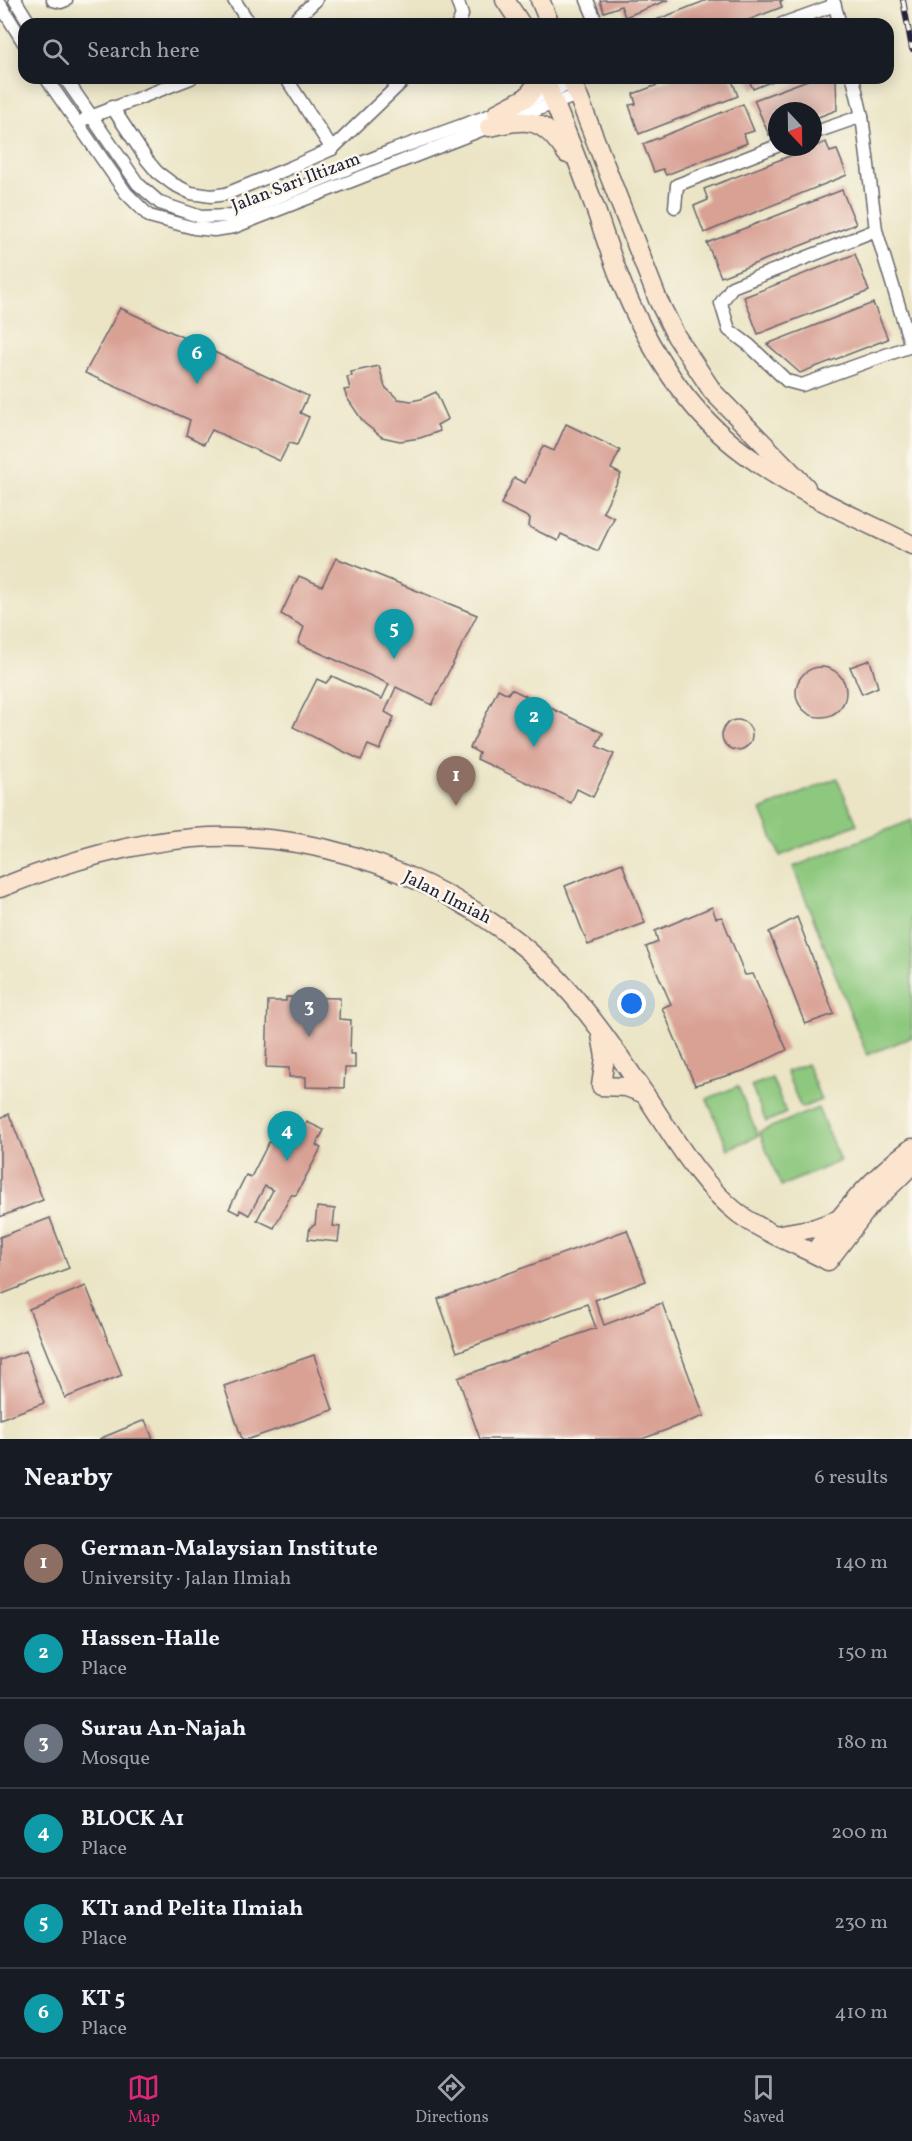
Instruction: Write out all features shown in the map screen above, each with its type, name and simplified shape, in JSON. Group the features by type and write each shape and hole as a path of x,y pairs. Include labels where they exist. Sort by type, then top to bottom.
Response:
{"street":[{"path":"15,0 26,18"},
{"path":"52,0 61,2 66,0"},
{"path":"234,0 246,18"},
{"path":"297,18 316,0"},
{"path":"457,0 462,15 461,18"},
{"path":"505,0 517,18"},
{"path":"540,0 548,18"},
{"path":"587,0 594,18"},
{"path":"796,18 834,2 838,18"},
{"path":"0,4 18,33"},
{"name":"Jalan Sari Iltizam","path":"50,84 126,193 149,216 194,228 214,230 234,227 265,216 493,120 547,88 574,85"},
{"name":"Jalan Sari Iltizam","path":"69,84 138,184 160,203 201,217 231,216 391,152 493,120"},
{"path":"77,122 175,84"},
{"path":"290,84 332,149"},
{"path":"112,107 147,160 158,172 173,184 191,193 211,196 226,194 292,168 332,149 400,84"},
{"path":"854,84 862,116 876,230 911,346 802,385 787,381 749,345 729,330 721,303 732,287 876,230"},
{"path":"574,85 658,300 676,336 713,392 819,500"},
{"path":"493,120 527,97 547,88 625,291 652,345 676,384 704,417 742,453 784,482 912,545"},
{"path":"822,130 862,116"},
{"path":"493,120 509,123 531,122 543,126 554,135 584,180"},
{"path":"675,207 677,184 768,149"},
{"name":"Jalan Ilmiah","path":"0,888 88,857 157,842 195,837 249,837 291,842 337,852 406,876 462,902 497,924 543,963 599,1029 676,1143 704,1178 738,1213 775,1235 821,1257"},
{"path":"599,1029 605,1057 601,1086 626,1087 645,1094"},
{"path":"821,1257 837,1219 888,1166 912,1148"},
{"path":"821,1257 912,1165"},
{"path":"775,1235 815,1228 837,1219"}],"green space":[{"path":"837,778 857,824 780,856 761,810"},
{"path":"912,820 912,1037 867,1055 793,867"},
{"path":"807,1064 821,1100 801,1108 786,1072"},
{"path":"772,1078 786,1113 766,1122 751,1086"},
{"path":"738,1086 758,1136 728,1149 707,1099"},
{"path":"818,1108 840,1161 781,1186 759,1132"}],"building":[{"path":"668,0 625,17 621,6 604,12 600,1"},
{"path":"707,0 784,0 780,2 782,7 754,18 661,18"},
{"path":"660,84 733,84 738,96 639,134 629,105 636,104 633,94"},
{"path":"751,84 765,84 753,89"},
{"path":"797,84 836,84 837,110 822,116 822,102 768,102 768,133 754,100"},
{"path":"743,104 754,131 744,134 747,143 666,175 663,169 654,172 643,144"},
{"path":"826,142 830,152 837,150 847,175 704,233 694,206 708,200 704,189 790,156 822,156 822,144"},
{"path":"842,190 856,224 721,277 707,243"},
{"path":"855,254 869,291 758,334 744,297"},
{"path":"873,303 888,339 800,373 767,344"},
{"path":"120,308 308,396 300,413 309,417 297,445 289,443 280,461 212,430 204,444 186,435 190,420 85,373"},
{"path":"379,366 385,387 398,399 411,401 436,392 448,419 437,425 440,431 420,438 400,441 382,437 364,423 344,390 350,389 347,377 352,376 351,372"},
{"path":"566,424 620,450 611,469 621,474 603,512 614,518 598,551 561,534 558,541 529,527 530,518 501,504 514,478 525,483 543,446 554,451"},
{"path":"336,558 477,615 432,705 396,687 385,712 394,717 380,750 368,745 361,760 293,727 317,679 326,683 332,676 382,699 389,684 298,643 304,627 281,614 299,576 322,586"},
{"path":"870,660 878,687 862,694 850,667"},
{"path":"821,667 839,674 846,692 839,710 821,717 803,710 796,692 803,674"},
{"path":"498,689 508,694 511,689 603,733 596,746 614,754 593,797 577,789 571,803 477,759 479,753 470,748"},
{"path":"737,720 748,724 752,735 748,746 737,750 726,746 722,735 726,724"},
{"path":"622,863 645,923 588,945 565,886"},
{"path":"712,907 716,918 722,917 745,975 753,974 787,1050 743,1071 695,1085 662,1008 671,1004 646,947 658,942 655,931"},
{"path":"797,917 834,1014 805,1024 769,932"},
{"path":"286,997 340,998 339,1019 351,1020 350,1054 355,1054 355,1068 345,1068 344,1088 306,1087 306,1077 289,1077 289,1068 266,1067 268,1001 286,1001"},
{"path":"9,1114 43,1200 0,1217 0,1118"},
{"path":"292,1121 305,1127 307,1122 324,1130 316,1145 321,1148 296,1195 291,1195 274,1228 257,1220 273,1190 265,1186 249,1215 240,1210 239,1214 229,1209 246,1175 251,1177 269,1142 279,1146"},
{"path":"317,1207 335,1209 333,1226 340,1227 338,1242 308,1239 310,1227 315,1225"},
{"path":"50,1218 69,1268 0,1295 0,1237"},
{"path":"627,1230 646,1281 595,1300 604,1325 662,1303 704,1416 642,1439 480,1439 458,1378 596,1328 587,1304 457,1352 438,1299"},
{"path":"86,1286 122,1375 65,1398 29,1309"},
{"path":"26,1351 44,1403 0,1419 0,1360"},
{"path":"314,1355 333,1410 249,1439 242,1439 224,1386"},
{"path":"145,1420 153,1439 99,1439"}],"railway":[{"path":"903,0 912,49"}],"place":[{"name":"KT 5","path":"197,384"},
{"name":"KT1 and Pelita Ilmiah","path":"394,659"},
{"name":"Hassen-Halle","path":"534,747"},
{"name":"German-Malaysian Institute","path":"456,806"},
{"name":"Surau An-Najah","path":"309,1037"},
{"name":"BLOCK A1","path":"287,1161"}]}
